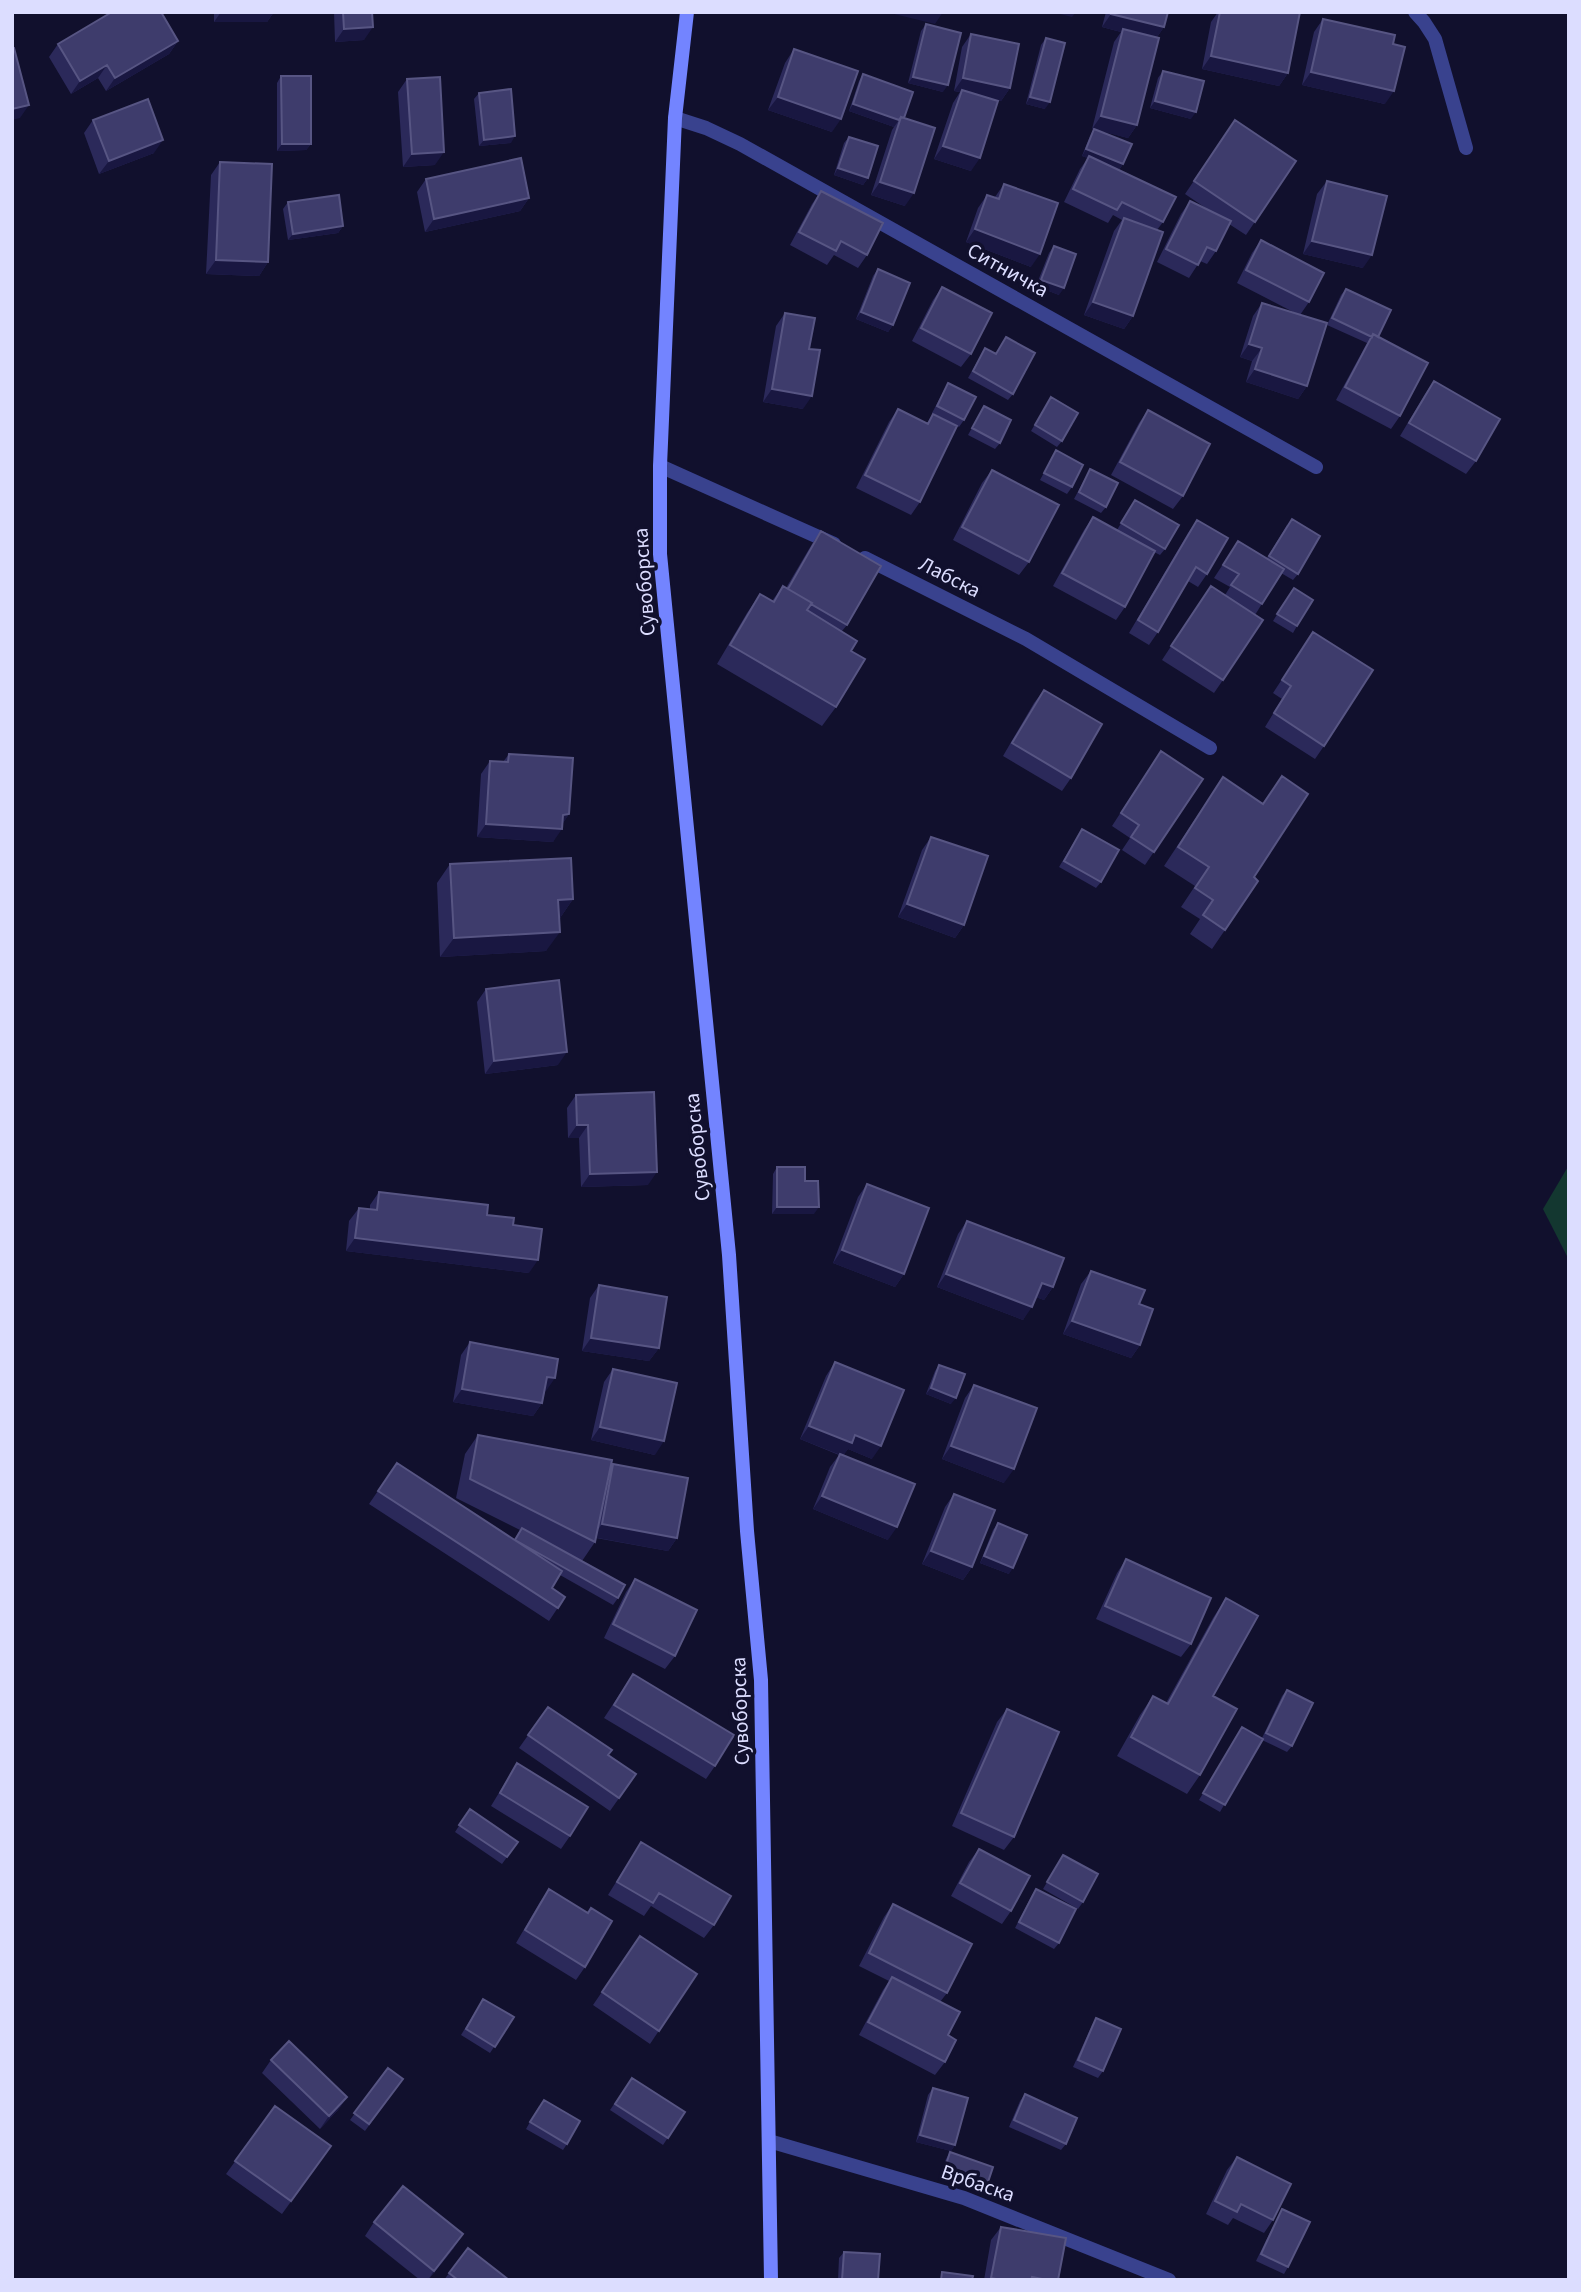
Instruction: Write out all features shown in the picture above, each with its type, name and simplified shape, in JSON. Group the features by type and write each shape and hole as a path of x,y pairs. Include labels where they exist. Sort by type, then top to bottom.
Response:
{"main road":[{"name":"Сувоборска","path":"687,12 676,118 660,466 660,554 728,1241 747,1531 761,1680 771,2280"}],"street":[{"path":"1415,12 1435,39 1466,148"},
{"name":"Ситничка","path":"676,118 740,144 1316,467"},
{"name":"Лабска","path":"660,466 871,561 1026,639 1210,748"},
{"name":"Врбаска","path":"769,2141 964,2198 1169,2280"}],"green space":[{"path":"1569,1165 1569,1260 1543,1209"}],"building":[{"path":"112,12 161,12 178,41 115,78 107,65 80,81 58,44"},
{"path":"343,12 372,12 373,27 344,29"},
{"path":"1168,12 1164,27 1111,14"},
{"path":"1220,12 1300,12 1288,73 1211,56"},
{"path":"1323,19 1395,35 1393,44 1405,47 1394,91 1311,72"},
{"path":"926,24 961,33 948,85 913,77"},
{"path":"1123,29 1159,38 1137,125 1101,116"},
{"path":"971,34 1019,44 1010,88 963,78"},
{"path":"1046,38 1065,43 1050,102 1030,97"},
{"path":"12,48 29,105 12,109"},
{"path":"794,49 858,71 841,119 778,97"},
{"path":"1163,71 1204,81 1196,112 1155,101"},
{"path":"863,74 913,92 904,118 899,120 853,104"},
{"path":"281,76 311,76 311,144 282,144"},
{"path":"440,77 444,152 412,154 407,79"},
{"path":"511,89 515,136 484,140 479,93"},
{"path":"962,90 998,101 980,158 943,146"},
{"path":"148,99 163,140 109,161 93,120"},
{"path":"901,117 935,128 914,193 880,182"},
{"path":"1235,120 1296,161 1255,222 1194,181"},
{"path":"1094,129 1132,144 1123,164 1086,149"},
{"path":"849,137 878,146 868,178 838,168"},
{"path":"1089,156 1176,197 1163,222 1122,202 1117,210 1073,189"},
{"path":"521,158 529,198 434,219 426,179"},
{"path":"220,162 272,164 268,262 216,260"},
{"path":"1327,181 1387,196 1372,255 1312,241"},
{"path":"1004,184 1058,203 1040,254 975,229 987,195 999,199"},
{"path":"821,191 883,223 867,255 841,241 836,251 799,232"},
{"path":"339,195 343,226 293,234 288,202"},
{"path":"1190,201 1231,221 1216,251 1207,247 1198,265 1166,249"},
{"path":"1124,218 1163,232 1133,316 1093,302"},
{"path":"1261,240 1324,273 1309,302 1246,270"},
{"path":"1054,246 1076,254 1064,288 1041,280"},
{"path":"878,269 910,283 893,325 861,312"},
{"path":"942,287 992,313 971,354 921,328"},
{"path":"1346,289 1391,310 1378,337 1373,334 1372,337 1332,318"},
{"path":"1262,303 1327,323 1307,386 1255,369 1262,348 1249,344"},
{"path":"785,313 815,318 809,349 820,350 812,396 772,389"},
{"path":"1373,334 1428,363 1400,416 1345,387"},
{"path":"1006,337 1035,353 1013,394 973,371 985,348 996,354"},
{"path":"1434,381 1500,419 1476,461 1409,423"},
{"path":"948,383 976,397 964,420 937,406"},
{"path":"1051,397 1078,413 1062,441 1035,425"},
{"path":"984,406 1011,420 1000,443 972,428"},
{"path":"898,409 928,424 933,414 957,426 920,502 865,475"},
{"path":"1148,410 1210,444 1183,496 1120,462"},
{"path":"1056,450 1083,465 1072,487 1044,473"},
{"path":"1090,469 1118,483 1106,507 1079,492"},
{"path":"992,470 1059,505 1029,562 962,527"},
{"path":"1135,500 1179,525 1165,549 1121,523"},
{"path":"1093,517 1155,551 1125,607 1062,573"},
{"path":"1292,519 1320,536 1298,574 1269,556"},
{"path":"1197,520 1228,538 1207,574 1196,567 1158,632 1138,620"},
{"path":"821,531 881,566 847,625 788,589"},
{"path":"1238,541 1284,569 1262,604 1231,585 1239,574 1223,565"},
{"path":"783,586 812,603 807,610 857,641 851,651 865,659 836,707 730,645 760,594 774,602"},
{"path":"1211,586 1263,620 1223,680 1171,646"},
{"path":"1294,588 1313,600 1297,626 1277,614"},
{"path":"1313,632 1373,670 1324,746 1274,713 1291,686 1282,680"},
{"path":"1044,690 1102,724 1071,778 1012,743"},
{"path":"1161,751 1203,779 1154,852 1131,837 1139,825 1121,813"},
{"path":"509,754 573,758 569,814 563,815 562,829 486,824 490,761 508,762"},
{"path":"1282,776 1308,794 1254,877 1258,881 1225,930 1203,915 1213,900 1195,888 1209,867 1178,847 1223,777 1263,804"},
{"path":"1082,829 1119,850 1101,882 1064,861"},
{"path":"931,837 988,856 964,925 907,904"},
{"path":"571,858 573,899 558,900 560,932 454,938 450,864"},
{"path":"559,980 567,1052 494,1061 486,989"},
{"path":"654,1092 657,1172 590,1174 588,1125 577,1125 576,1095"},
{"path":"777,1167 805,1167 805,1181 818,1181 819,1207 777,1207"},
{"path":"867,1184 929,1208 904,1274 842,1250"},
{"path":"379,1192 488,1205 487,1215 514,1218 513,1225 542,1229 538,1260 355,1238 359,1208 377,1210"},
{"path":"967,1221 1064,1258 1053,1287 1042,1283 1032,1307 946,1274"},
{"path":"1091,1271 1145,1290 1139,1304 1153,1309 1140,1345 1072,1321"},
{"path":"599,1285 667,1297 659,1348 591,1338"},
{"path":"470,1342 558,1359 555,1378 547,1377 542,1403 462,1389"},
{"path":"835,1362 904,1390 881,1446 855,1435 852,1443 809,1426"},
{"path":"939,1365 965,1374 956,1398 931,1388"},
{"path":"613,1369 677,1383 664,1441 600,1427"},
{"path":"974,1385 1037,1408 1014,1469 951,1446"},
{"path":"478,1435 612,1460 595,1542 470,1479"},
{"path":"840,1454 915,1484 897,1527 822,1496"},
{"path":"397,1463 562,1571 552,1588 565,1597 558,1608 378,1491"},
{"path":"613,1464 688,1478 677,1538 602,1524"},
{"path":"954,1494 995,1510 972,1567 931,1551"},
{"path":"998,1523 1027,1535 1013,1568 984,1556"},
{"path":"522,1528 625,1585 618,1598 515,1540"},
{"path":"1126,1559 1211,1598 1191,1644 1105,1606"},
{"path":"635,1579 697,1610 675,1656 613,1624"},
{"path":"1226,1598 1258,1616 1213,1696 1237,1709 1200,1775 1131,1737 1153,1696 1168,1704"},
{"path":"633,1674 734,1735 715,1766 614,1705"},
{"path":"1287,1690 1313,1703 1292,1746 1266,1733"},
{"path":"548,1707 612,1750 608,1755 636,1774 619,1798 528,1735"},
{"path":"1007,1709 1059,1732 1014,1837 961,1813"},
{"path":"1242,1727 1263,1739 1225,1805 1203,1793"},
{"path":"517,1763 588,1807 570,1836 500,1793"},
{"path":"470,1809 518,1842 507,1857 459,1825"},
{"path":"641,1842 731,1896 714,1925 659,1893 653,1903 617,1882"},
{"path":"979,1849 1030,1876 1011,1911 960,1883"},
{"path":"1063,1855 1098,1874 1083,1902 1047,1882"},
{"path":"549,1889 588,1913 591,1908 612,1921 585,1967 525,1930"},
{"path":"1036,1889 1076,1909 1059,1943 1019,1922"},
{"path":"893,1904 972,1944 947,1993 869,1953"},
{"path":"640,1936 697,1974 659,2031 602,1992"},
{"path":"892,1977 960,2012 948,2035 956,2040 945,2062 868,2022"},
{"path":"483,1999 514,2017 495,2047 466,2029"},
{"path":"1096,2018 1121,2029 1103,2071 1078,2060"},
{"path":"289,2041 347,2097 329,2116 271,2060"},
{"path":"388,2068 403,2079 369,2124 354,2113"},
{"path":"632,2078 685,2112 668,2138 615,2104"},
{"path":"933,2088 968,2098 955,2145 920,2135"},
{"path":"1025,2094 1077,2118 1066,2144 1014,2120"},
{"path":"544,2100 580,2121 567,2144 530,2122"},
{"path":"275,2106 331,2146 291,2201 235,2161"},
{"path":"950,2152 993,2167 987,2185 944,2171"},
{"path":"1237,2157 1291,2184 1273,2220 1241,2204 1237,2212 1215,2201"},
{"path":"403,2186 463,2234 434,2271 374,2222"},
{"path":"1282,2209 1310,2222 1288,2267 1261,2254"},
{"path":"1001,2227 1066,2238 1058,2280 1032,2277 1031,2280 991,2278"},
{"path":"468,2248 509,2280 458,2280 449,2273"},
{"path":"844,2252 880,2254 878,2280 842,2280"},
{"path":"942,2272 973,2276 972,2280 941,2280"}]}
